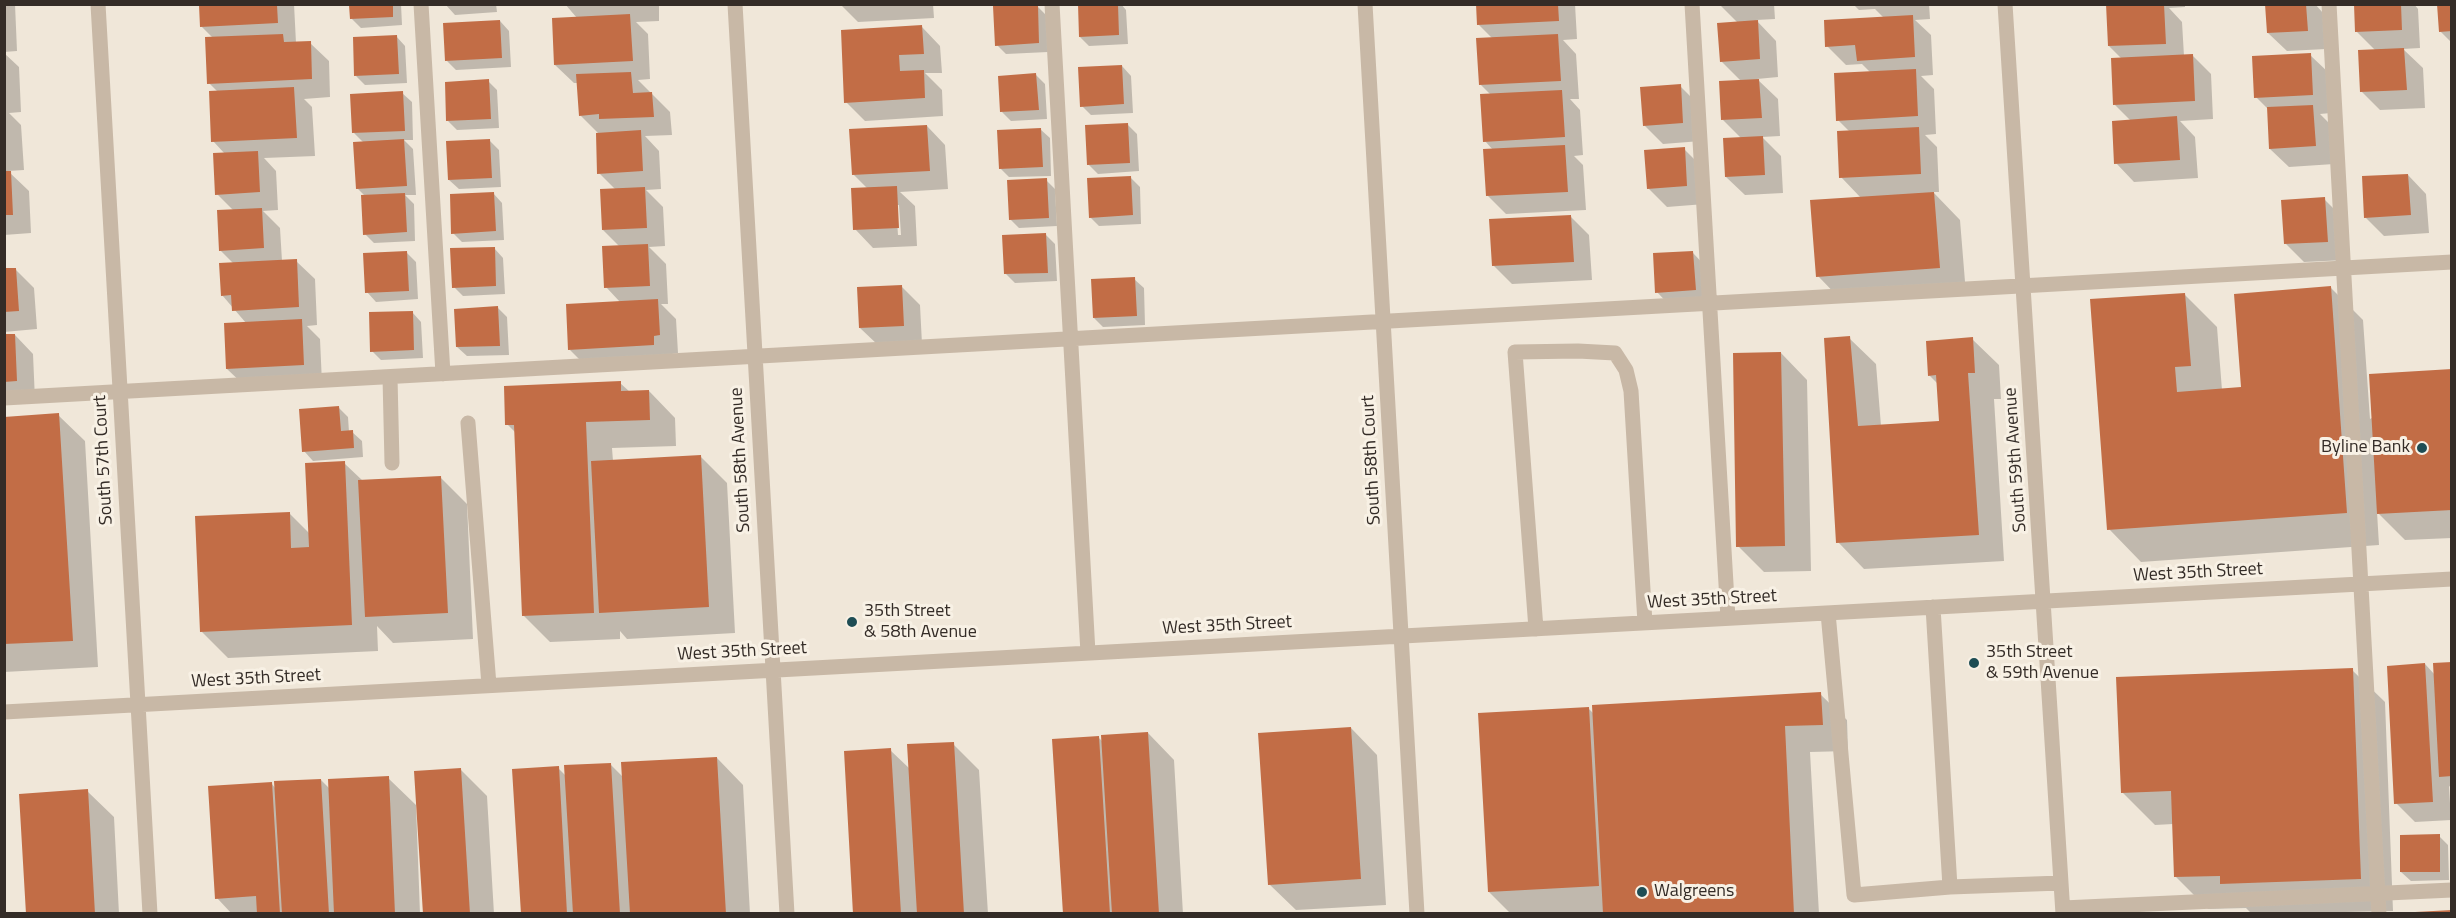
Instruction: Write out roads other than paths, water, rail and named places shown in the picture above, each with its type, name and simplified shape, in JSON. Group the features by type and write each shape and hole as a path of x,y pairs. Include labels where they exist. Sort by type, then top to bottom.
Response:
{"street":[{"name":"South 57th Court","path":"98,4 150,914"},
{"path":"421,4 443,374"},
{"name":"South 58th Avenue","path":"735,4 787,914"},
{"path":"1052,4 1088,653"},
{"name":"South 58th Court","path":"1365,4 1417,914"},
{"path":"1692,4 1728,618"},
{"name":"South 59th Avenue","path":"2006,4 2063,911"},
{"path":"2329,4 2379,914"},
{"path":"4,398 2451,262"},
{"path":"1536,629 1515,352 1615,353 1626,370 1631,391 1645,623"},
{"path":"390,377 392,463"},
{"path":"468,423 489,685"},
{"name":"West 35th Street","path":"4,712 2451,579"},
{"path":"1933,607 1950,887"},
{"path":"1828,613 1854,895 1950,887 2061,883"},
{"path":"2063,911 2451,890"}],"place":[{"name":"Byline Bank","path":"2422,448"},
{"name":"35th Street & 58th Avenue","path":"852,622"},
{"name":"35th Street & 59th Avenue","path":"1974,663"},
{"name":"Walgreens","path":"1642,892"}]}
